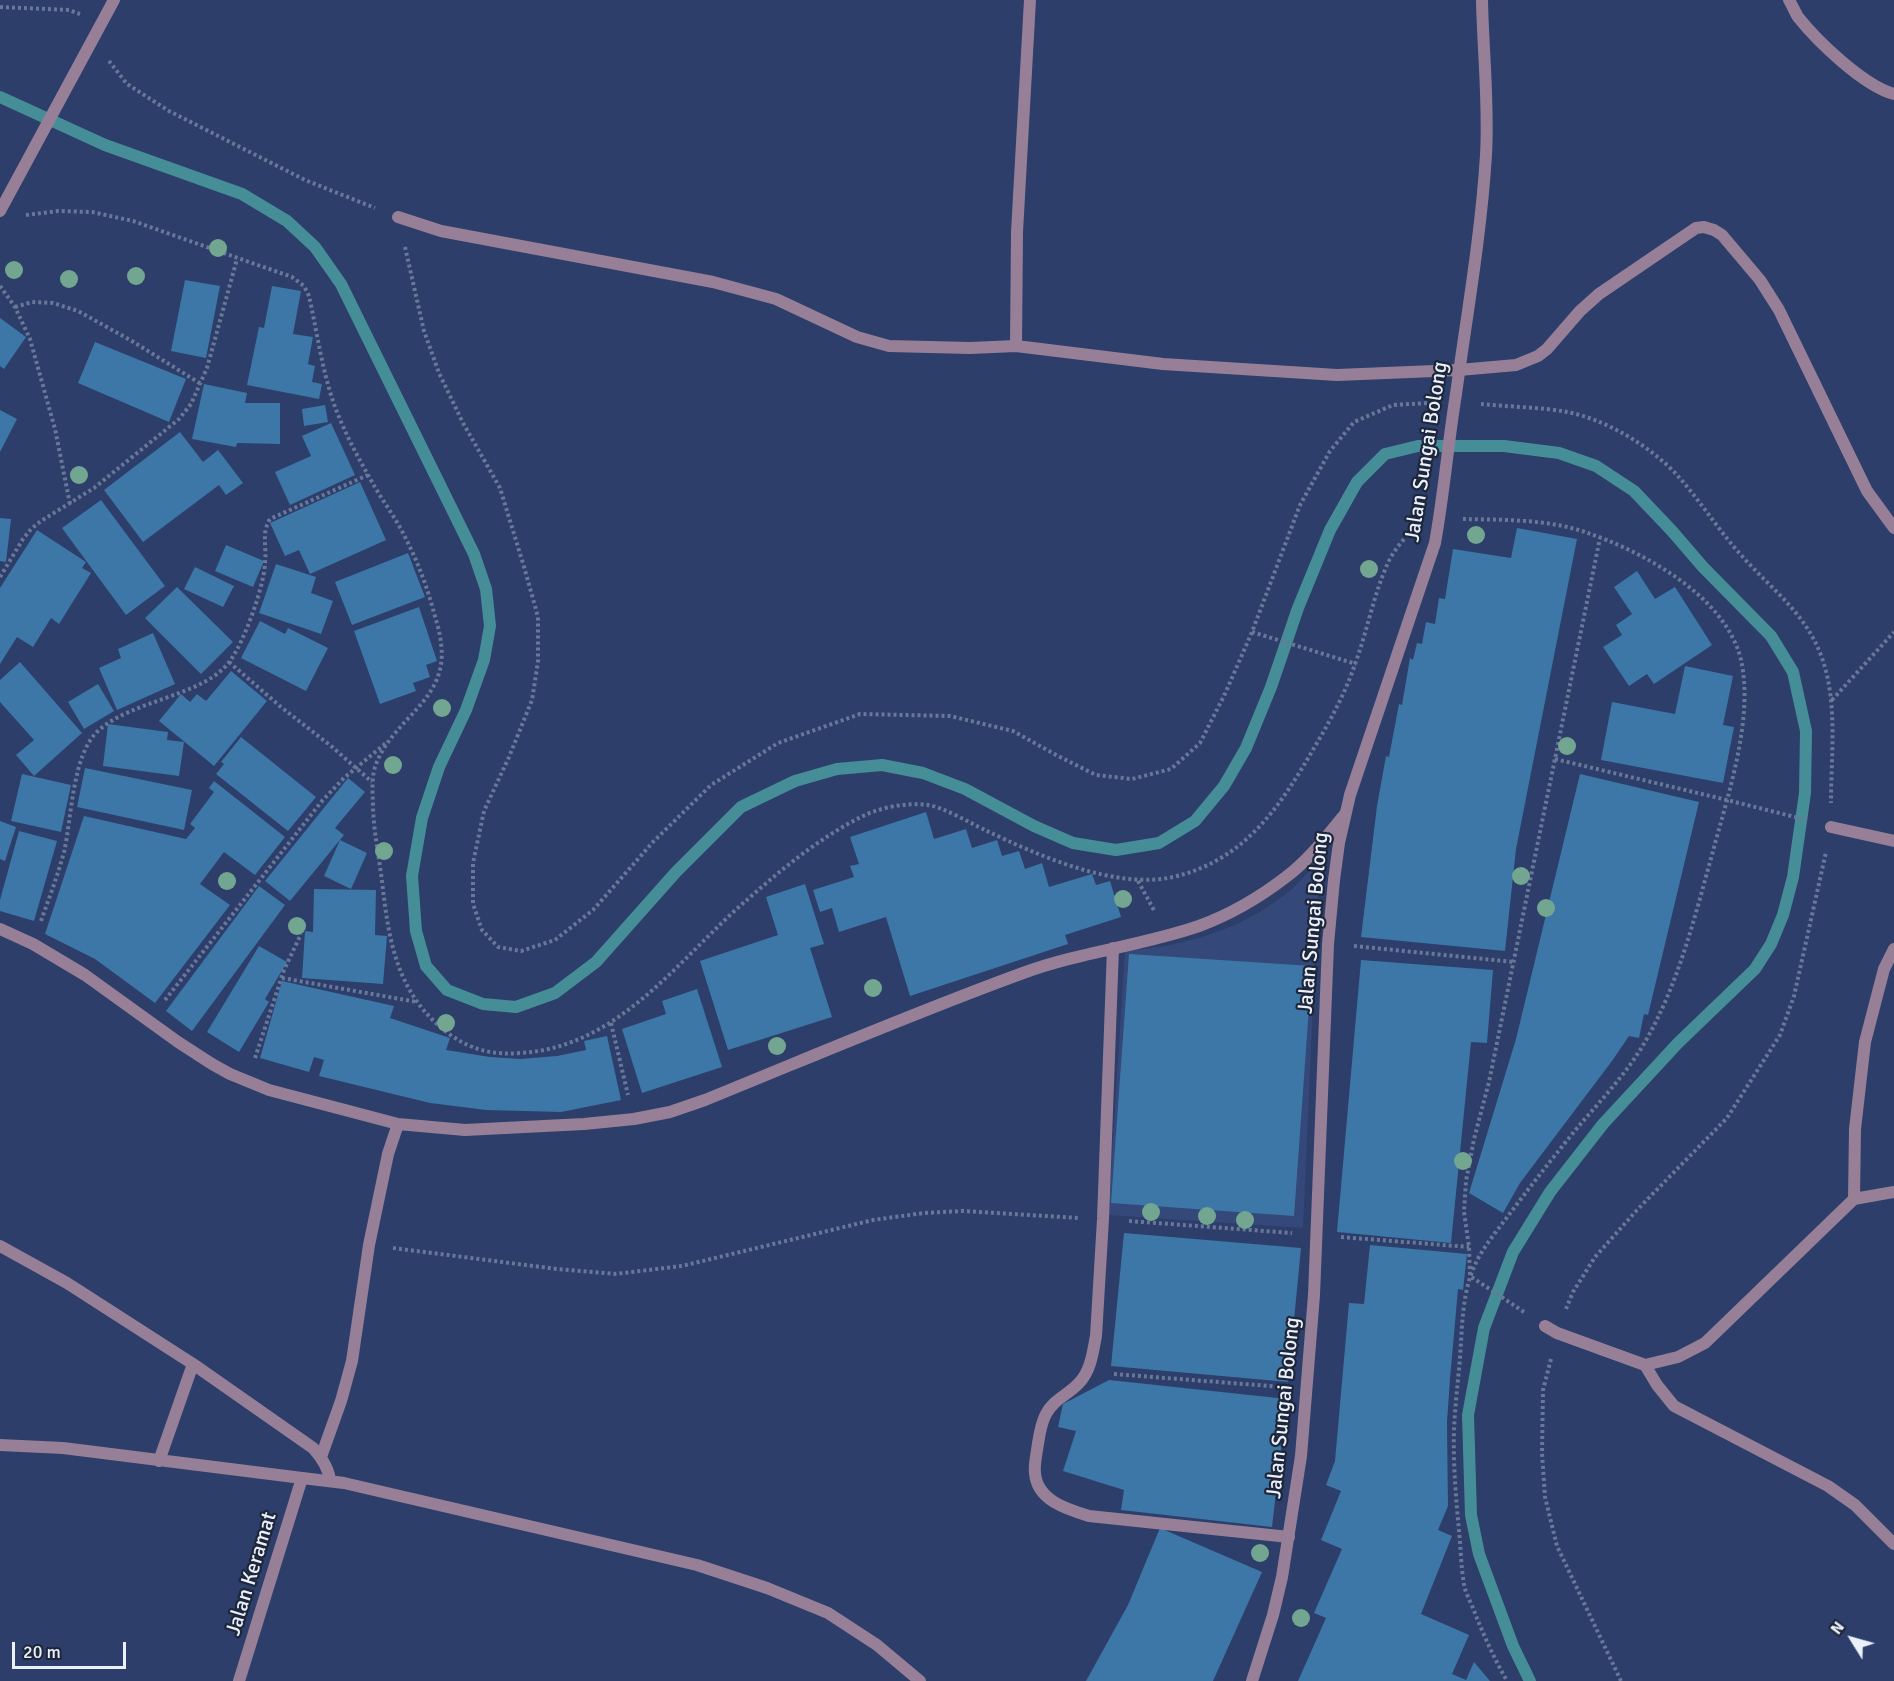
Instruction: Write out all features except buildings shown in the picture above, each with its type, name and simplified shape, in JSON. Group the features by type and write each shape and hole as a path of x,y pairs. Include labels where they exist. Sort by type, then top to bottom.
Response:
{"street":[{"path":"3,206 114,0"},
{"path":"1016,346 1017,232 1030,0"},
{"name":"Jalan Sungai Bolong","path":"1251,1681 1273,1615 1289,1537 1301,1456 1316,1235 1328,944 1334,880 1345,814 1432,551 1442,500 1478,241 1486,153 1486,78 1482,0"},
{"path":"1789,0 1797,16 1837,58 1882,90 1894,94"},
{"path":"398,217 441,231 713,282 776,299 857,338 889,346 970,348 1016,346 1163,364 1337,375 1459,370 1516,365 1538,356 1547,349 1580,311 1599,294 1696,228 1704,227 1722,235 1760,280 1779,310 1867,491 1894,528"},
{"path":"0,929 85,975 212,1064 269,1090 398,1124 465,1130 584,1124 634,1119 670,1112 1024,973 1054,963 1199,926 1254,899 1287,877 1313,852 1345,814"},
{"path":"1831,827 1894,841"},
{"path":"1113,948 1103,1219 1096,1336 1093,1354 1080,1382 1058,1398 1046,1414 1039,1433 1035,1472 1038,1488 1050,1499 1069,1510 1089,1516 1289,1537"},
{"path":"1854,1199 1855,1129 1866,1042 1884,969 1894,949"},
{"path":"321,1457 342,1401 352,1361 369,1245 388,1154 398,1124"},
{"path":"1545,1326 1557,1333 1645,1365 1678,1357 1705,1343 1854,1199 1894,1192"},
{"path":"0,1246 67,1283 193,1364 313,1448 329,1472 330,1482"},
{"path":"159,1461 193,1364"},
{"path":"1645,1365 1674,1406 1828,1486 1855,1505 1894,1544"},
{"path":"0,1444 63,1448 355,1486 697,1565 767,1588 828,1613 877,1645 920,1681"},
{"name":"Jalan Keramat","path":"239,1681 302,1478"}],"path":[{"path":"0,7 69,10 86,15 98,30 108,60 127,84 169,111 305,180 398,217 428,342 439,373 463,423 500,488 538,617 538,662 532,700 484,811 473,863 473,904 482,930 498,947 521,951 555,940 593,910 654,842 711,784 778,743 860,714 950,716 1013,731 1096,775 1132,778 1171,769 1200,743 1224,696 1252,632 1300,505 1330,451 1354,422 1393,405 1568,412 1612,427 1643,446 1676,473 1726,538 1792,606 1811,635 1822,659 1832,700 1831,827 1794,996 1780,1035 1727,1118 1637,1210 1595,1257 1573,1292 1557,1333 1543,1390 1542,1453 1545,1497 1557,1546 1621,1681"},
{"path":"23,216 58,211 92,212 133,221 292,277 304,286 309,296 337,413 368,475 406,537 423,575 441,642 442,665 439,678 431,692 389,740 344,778 315,811 150,1020"},
{"path":"0,577 31,529 94,488 179,419 191,404 201,384 238,259"},
{"path":"0,286 15,307 30,339 55,429 70,504"},
{"path":"15,307 32,302 53,303 78,311 132,340 201,384"},
{"path":"33,945 64,853 81,756 87,743 109,722 190,688 215,675 229,662 249,620 263,577 266,562 264,535 270,519 368,475"},
{"path":"389,740 373,772 373,815 386,920 399,972 426,1013 456,1039 489,1053 540,1051 569,1043 611,1023 643,1000 745,901 810,848 862,816 898,806 930,805 1039,856 1106,875 1138,881 1168,878 1191,872 1216,861 1240,845 1267,820 1296,780 1336,711 1356,664 1388,561 1408,533 1423,522 1439,519 1505,520 1545,524 1583,531 1656,563 1695,592 1719,615 1731,634 1740,658 1744,686 1740,742 1727,800 1682,958 1646,1041 1630,1065 1550,1161 1487,1244 1470,1276"},
{"path":"1507,1681 1490,1650 1465,1588 1455,1481 1454,1429 1461,1342 1470,1276 1464,1212 1466,1181 1489,1082 1600,538"},
{"path":"1252,632 1356,664"},
{"path":"1832,700 1894,632"},
{"path":"229,662 280,707 356,767 372,783"},
{"path":"1555,759 1831,827"},
{"path":"1138,881 1160,922"},
{"path":"247,1081 282,978 301,934"},
{"path":"1328,944 1514,962"},
{"path":"282,978 417,1002"},
{"path":"611,1023 634,1119"},
{"path":"369,1245 557,1269 615,1274 682,1266 873,1220 924,1213 963,1211 1103,1219 1469,1247"},
{"path":"1470,1276 1545,1326"},
{"path":"1086,1372 1307,1389"}],"shaded area":[{"path":"1324,856 1318,891 1303,1228 1108,1215 1125,951 1166,946 1203,937 1235,925 1262,911 1291,890"}],"waterway":[{"path":"0,97 105,145 242,194 287,221 315,247 341,284 474,554 486,589 490,626 484,660 466,710 439,767 422,818 412,876 416,931 426,966 447,990 483,1004 516,1007 555,993 596,962 676,872 741,807 795,781 837,769 882,765 923,773 965,789 1034,826 1073,843 1116,850 1159,843 1195,821 1224,786 1246,748 1271,687 1298,608 1330,530 1357,482 1385,454 1418,446 1504,446 1559,453 1596,466 1634,491 1703,567 1771,636 1793,672 1806,731 1805,793 1793,877 1783,915 1771,944 1755,969 1678,1043 1603,1124 1550,1192 1513,1252 1484,1328 1468,1415 1471,1515 1479,1554 1513,1646 1530,1681"}]}
